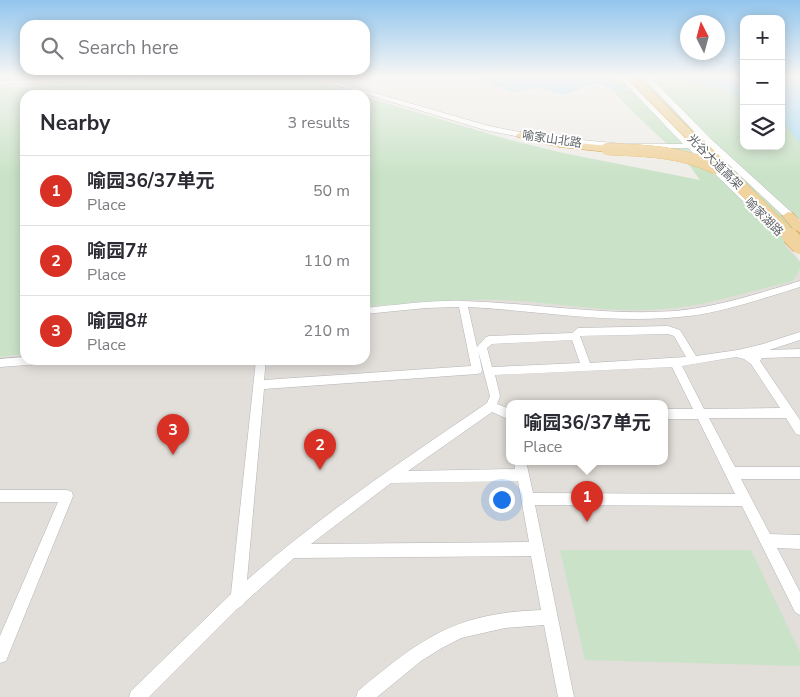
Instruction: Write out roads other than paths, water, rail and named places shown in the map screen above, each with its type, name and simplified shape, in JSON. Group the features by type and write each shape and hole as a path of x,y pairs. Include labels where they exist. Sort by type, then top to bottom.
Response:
{"highway":[{"name":"光谷大道高架","path":"659,109 800,246"},
{"name":"光谷大道高架","path":"673,109 800,242"},
{"path":"521,135 567,145 607,150 655,151 686,155 716,169 746,193"},
{"path":"788,216 800,227"}],"main road":[{"name":"喻家山北路","path":"421,109 488,128 568,142 711,144"},
{"name":"喻家山北路","path":"431,109 495,127 554,138 621,144"},
{"name":"喻家湖路","path":"654,109 704,161 800,253"},
{"name":"喻家湖路","path":"675,109 788,216"},
{"path":"621,144 668,139 674,136 672,129"},
{"path":"621,144 679,150 697,156 704,161"}],"street":[{"path":"370,311 427,305 463,304 641,316 676,314 712,308 800,284"},
{"path":"259,385 477,370 463,304"},
{"path":"137,697 205,629 292,551 391,477 491,406 495,396 482,347 489,340 575,336 578,332 668,330 677,333 693,360"},
{"path":"575,336 586,366"},
{"path":"489,370 676,363 763,348 800,336"},
{"path":"736,353 747,356 755,361 800,430"},
{"path":"755,361 759,354 800,353"},
{"path":"0,363 20,362"},
{"path":"676,363 730,472 799,601"},
{"path":"238,600 261,365"},
{"path":"491,406 506,413"},
{"path":"668,414 788,412"},
{"path":"391,477 521,468 566,697"},
{"path":"730,472 800,472"},
{"path":"0,496 67,496 0,655"},
{"path":"527,499 745,500"},
{"path":"766,541 800,542"},
{"path":"292,551 537,549"},
{"path":"364,697 407,662 436,642 491,622 550,617"}],"water":[{"path":"785,109 800,109 800,143 785,125"}],"place":[{"name":"喻园8#","path":"173,455"},
{"name":"喻园7#","path":"320,470"},
{"name":"喻园36/37单元","path":"587,522"}]}
